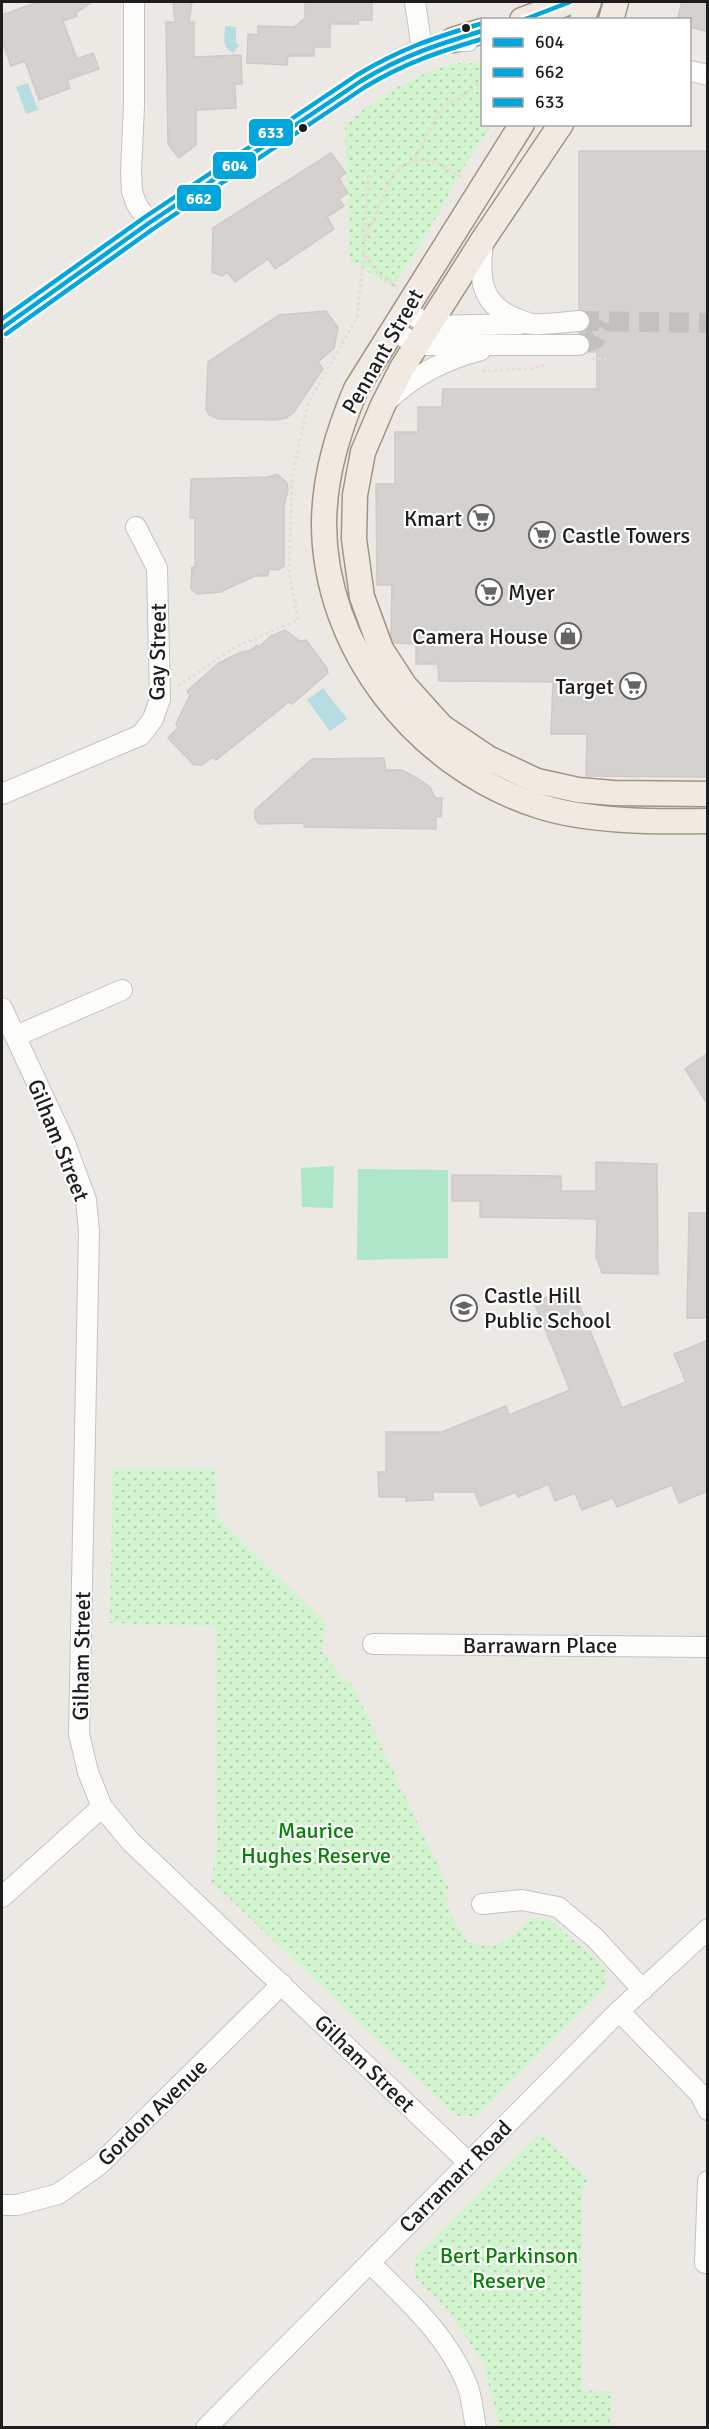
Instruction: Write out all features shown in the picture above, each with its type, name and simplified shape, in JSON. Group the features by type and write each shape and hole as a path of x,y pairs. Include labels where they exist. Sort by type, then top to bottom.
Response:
{"main road":[{"path":"527,18 570,2"},
{"path":"583,18 589,2"},
{"path":"612,18 616,2"},
{"path":"453,40 481,32"},
{"path":"453,40 481,43"},
{"name":"Pennant Street","path":"560,126 483,240 402,368 363,452 355,495 354,538 362,597 381,649 405,686 442,727 488,758 537,781 578,790 613,793 708,794"},
{"name":"Pennant Street","path":"515,130 399,310 356,389 340,428 328,469 324,522 328,569 344,625 361,659 412,729 439,754 495,788 537,806 593,817 708,821"}],"street":[{"path":"134,2 134,106 130,171 132,192 137,206 149,223"},
{"path":"415,2 422,49"},
{"path":"2,328 149,223 361,81 389,64 422,49 453,40"},
{"path":"691,71 708,75"},
{"path":"483,240 480,269 482,286 490,300 504,314 532,324"},
{"path":"399,310 424,335 583,352"},
{"path":"424,335 579,321"},
{"path":"383,405 401,388 426,372 468,353 501,344"},
{"name":"Gay Street","path":"2,794 141,735 153,719 160,699 157,568 136,527"},
{"path":"15,1036 122,990"},
{"name":"Gilham Street","path":"2,1008 65,1143 86,1200 88,1221 79,1734 88,1772 102,1808 131,1842 469,2163"},
{"name":"Barrawarn Place","path":"373,1644 708,1647"},
{"path":"2,1898 102,1808"},
{"path":"482,1904 522,1900 558,1907 595,1938 642,1990"},
{"name":"Carramarr Road","path":"206,2427 620,2011 708,1929"},
{"name":"Gordon Avenue","path":"2,2205 17,2205 58,2194 99,2165 282,1984"},
{"path":"620,2011 700,2094 708,2110"},
{"path":"705,2264 708,2181"},
{"path":"370,2262 418,2311 446,2344 467,2384 476,2427"}],"path":[{"path":"414,160 439,111 481,83"},
{"path":"364,240 393,175 403,165 414,160 426,160 445,165 464,179"},
{"path":"160,699 235,647 298,620 289,571 292,478 308,403 357,318 369,174"},
{"path":"364,254 380,276 399,310"},
{"path":"583,352 608,359"},
{"path":"478,371 529,369 548,364"}],"green space":[{"path":"459,63 481,63 481,126 490,126 458,176 439,213 393,287 350,261 345,124 399,87 443,67"},
{"path":"334,1166 333,1208 302,1207 301,1168"},
{"path":"358,1169 448,1170 448,1258 357,1260"},
{"name":"Maurice Hughes Reserve","path":"113,1468 215,1469 217,1517 326,1623 321,1650 342,1678 352,1684 448,1887 446,1903 456,1925 469,1943 493,1946 514,1935 530,1919 546,1917 605,1967 605,1987 477,2116 457,2116 211,1881 217,1849 215,1626 110,1623"},
{"name":"Bert Parkinson Reserve","path":"540,2133 589,2181 582,2191 582,2390 611,2392 610,2427 500,2427 483,2363 449,2311 415,2277 415,2257"}],"water":[{"path":"225,26 236,27 236,43 239,45 233,53 225,45"},
{"path":"28,83 38,110 26,114 16,87"},
{"path":"323,688 347,719 330,731 307,700"}],"building":[{"path":"38,2 92,2 76,13 77,16 63,21 77,59 93,53 99,69 67,80 70,88 39,100 25,61 11,66 2,40 2,15"},
{"path":"173,2 192,2 189,22 194,22 194,57 241,55 242,84 235,84 236,108 196,110 196,145 179,158 168,144 166,22 175,22"},
{"path":"305,2 372,2 372,20 358,20 358,24 330,24 330,47 314,47 314,56 288,56 287,65 247,63 248,34 258,35 258,26 294,27 305,18"},
{"path":"682,2 708,2 708,32 691,27 691,18 678,18"},
{"name":"Castle Towers","path":"579,151 708,151 708,777 586,776 587,734 551,734 553,682 439,681 438,664 416,664 416,644 394,643 391,636 392,585 377,585 376,484 395,484 395,432 418,432 418,407 442,407 443,389 597,389 597,352 589,352 590,340 579,333 586,330 591,321 588,314 579,309"},
{"path":"331,153 346,173 339,178 348,193 339,199 344,206 327,217 334,229 275,269 268,259 235,282 227,272 222,276 212,272 213,228"},
{"path":"326,311 338,328 334,348 318,362 323,369 294,412 286,418 276,420 219,419 209,415 206,409 208,362 279,315"},
{"path":"277,474 287,483 288,490 284,505 284,566 279,570 269,569 268,576 255,576 220,592 197,594 191,589 192,567 195,567 195,518 190,518 191,479 268,477"},
{"path":"285,630 300,641 306,640 327,668 328,673 292,704 289,702 216,760 213,757 202,765 194,765 168,738 178,728 176,724 190,695 187,691 219,663 251,650 257,645 259,647 271,636"},
{"path":"384,758 386,770 402,770 430,787 435,798 442,798 441,817 436,816 436,829 304,827 304,823 259,824 255,819 255,810 312,759"},
{"path":"708,1053 708,1105 685,1069"},
{"path":"596,1162 657,1164 658,1274 602,1273 596,1256 597,1219 480,1217 480,1201 452,1201 452,1175 561,1176 561,1191 596,1191"},
{"path":"689,1213 708,1213 708,1318 687,1318"},
{"path":"572,1287 622,1408 686,1382 674,1354 708,1340 708,1491 679,1503 672,1485 617,1507 613,1498 582,1510 575,1493 555,1501 549,1484 518,1497 516,1492 480,1506 475,1492 433,1492 433,1500 406,1501 406,1497 379,1497 378,1472 386,1472 386,1432 442,1432 506,1406 509,1415 570,1390 534,1302"}],"tunnel":[{"path":"579,321 708,323"},
{"path":"579,345 595,339 604,322"}],"transit line":[{"name":"604","path":"528,18 570,2"},
{"name":"633","path":"2,319 145,217 357,75 417,45 480,24"},
{"name":"604","path":"2,328 149,223 361,81 420,52 481,31"},
{"name":"662","path":"6,334 153,229 365,87 422,59 481,39"}],"place":[{"name":"Kmart","path":"481,518"},
{"name":"Castle Towers","path":"542,535"},
{"name":"Myer","path":"489,592"},
{"name":"Camera House","path":"568,636"},
{"name":"Target","path":"633,686"},
{"name":"Castle Hill Public School","path":"464,1308"}]}
